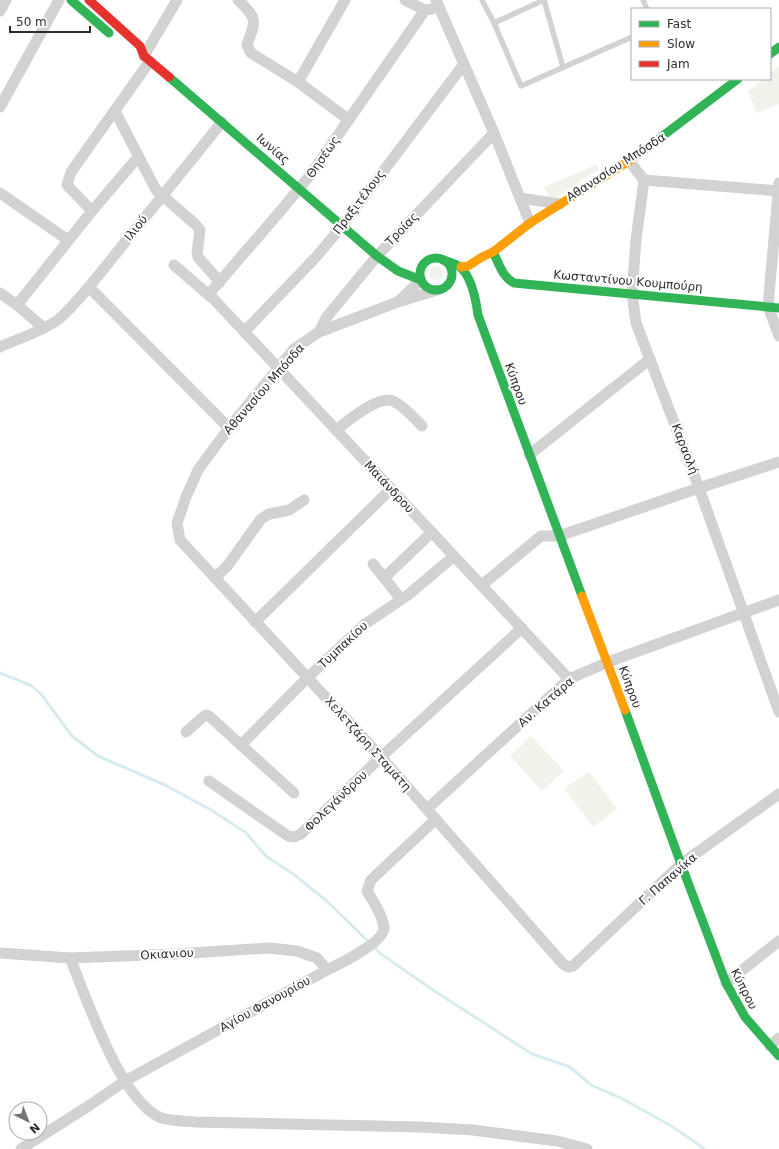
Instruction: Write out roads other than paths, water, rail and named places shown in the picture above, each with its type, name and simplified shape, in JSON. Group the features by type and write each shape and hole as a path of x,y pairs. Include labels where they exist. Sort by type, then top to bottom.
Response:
{"street":[{"path":"0,11 6,0"},
{"path":"0,107 59,0"},
{"path":"71,0 116,39"},
{"name":"Ιωνίας","path":"89,0 100,4 140,46 147,59"},
{"path":"92,211 67,185 71,172 115,111 147,59 176,0"},
{"path":"238,0 254,18 254,24 248,45 251,53 298,82 349,120"},
{"path":"298,82 345,0"},
{"path":"406,0 425,10 438,4 494,132 530,223"},
{"name":"Θησέως","path":"210,296 220,282 300,188 425,10"},
{"path":"771,53 779,47"},
{"name":"Ιωνίας","path":"132,53 147,59 300,188 381,259 398,271 421,280"},
{"name":"Πραξιτέλους","path":"244,332 316,257 342,226 464,64"},
{"name":"Αθανασίου Μπόσδα","path":"461,267 468,266 493,252 530,223 629,161 737,80"},
{"path":"115,111 156,190 200,230 197,253 198,258 220,282"},
{"name":"Ιλιού","path":"0,347 44,328 58,319 88,287 222,122"},
{"name":"Τροίας","path":"319,332 326,318 381,259 494,132"},
{"path":"17,305 68,240 138,157"},
{"path":"629,161 644,180 779,188 773,307 779,336"},
{"name":"Καραολή","path":"644,180 636,240 632,294 636,323 745,613 779,712"},
{"path":"0,193 68,240"},
{"path":"520,198 560,204"},
{"name":"Αθανασίου Μπόσδα","path":"469,281 480,270 493,252"},
{"name":"Κωσταντίνου Κουμπούρη","path":"493,252 506,278 510,282 514,283 773,307"},
{"path":"381,259 408,264 437,258 461,267"},
{"path":"431,259 425,262 421,267 421,280 426,287 432,290 459,288 469,281"},
{"path":"441,289 450,282 452,273 449,265 443,260"},
{"name":"Μαιάνδρου","path":"174,265 210,296 569,679"},
{"name":"Κύπρου","path":"461,267 469,281 477,305 478,315 529,455 608,662 726,983 745,1017 779,1056"},
{"name":"Αθανασίου Μπόσδα","path":"395,303 421,280"},
{"path":"88,287 229,428"},
{"name":"Κύπρου","path":"459,288 478,315"},
{"name":"Αθανασίου Μπόσδα","path":"177,523 186,497 198,470 229,428 294,349 319,332 395,303 441,289"},
{"path":"0,293 44,328"},
{"path":"529,455 650,359"},
{"path":"336,430 357,414 374,404 386,400 394,402 422,426"},
{"path":"482,586 541,536 559,536 779,462"},
{"path":"255,622 391,489"},
{"path":"215,578 228,565 261,519 268,514 289,510 304,500"},
{"name":"Χελετζάρη Σταμάτη","path":"177,523 180,540 382,757 563,964"},
{"path":"384,578 432,532"},
{"name":"Τυμπακίου","path":"242,744 308,677 365,624 417,588 454,556"},
{"path":"373,564 401,599"},
{"name":"Αν. Κατάρα","path":"427,809 569,679 608,662 779,600"},
{"name":"Φολεγάνδρου","path":"209,781 288,836 294,837 301,834 522,628"},
{"path":"186,732 203,717 206,715 209,716 242,744 294,793"},
{"name":"Γ. Παπανίκα","path":"563,964 568,967 574,966 681,864 779,794"},
{"name":"Αγίου Φανουρίου","path":"21,1149 90,1105 125,1080 327,970 349,960 376,941 382,935 384,928 380,915 367,891 371,880 436,820"},
{"path":"726,983 779,941"},
{"name":"Οκιανιου","path":"0,953 70,958 176,954 269,948 298,951 317,958 327,970"},
{"path":"70,958 106,1047 136,1098 147,1110 160,1118 195,1122 420,1127 473,1130 557,1141 587,1149"},
{"path":"770,1046 779,1038"}],"lane":[{"path":"482,0 494,23 521,86 631,37"},
{"path":"494,23 544,0 563,67"}],"waterway":[{"path":"0,673 32,686 41,694 72,736 98,756 165,785 211,810 245,832 267,857 292,873 328,902 381,954 433,990 532,1054 570,1067 591,1085 623,1099 673,1127 705,1149"}]}
